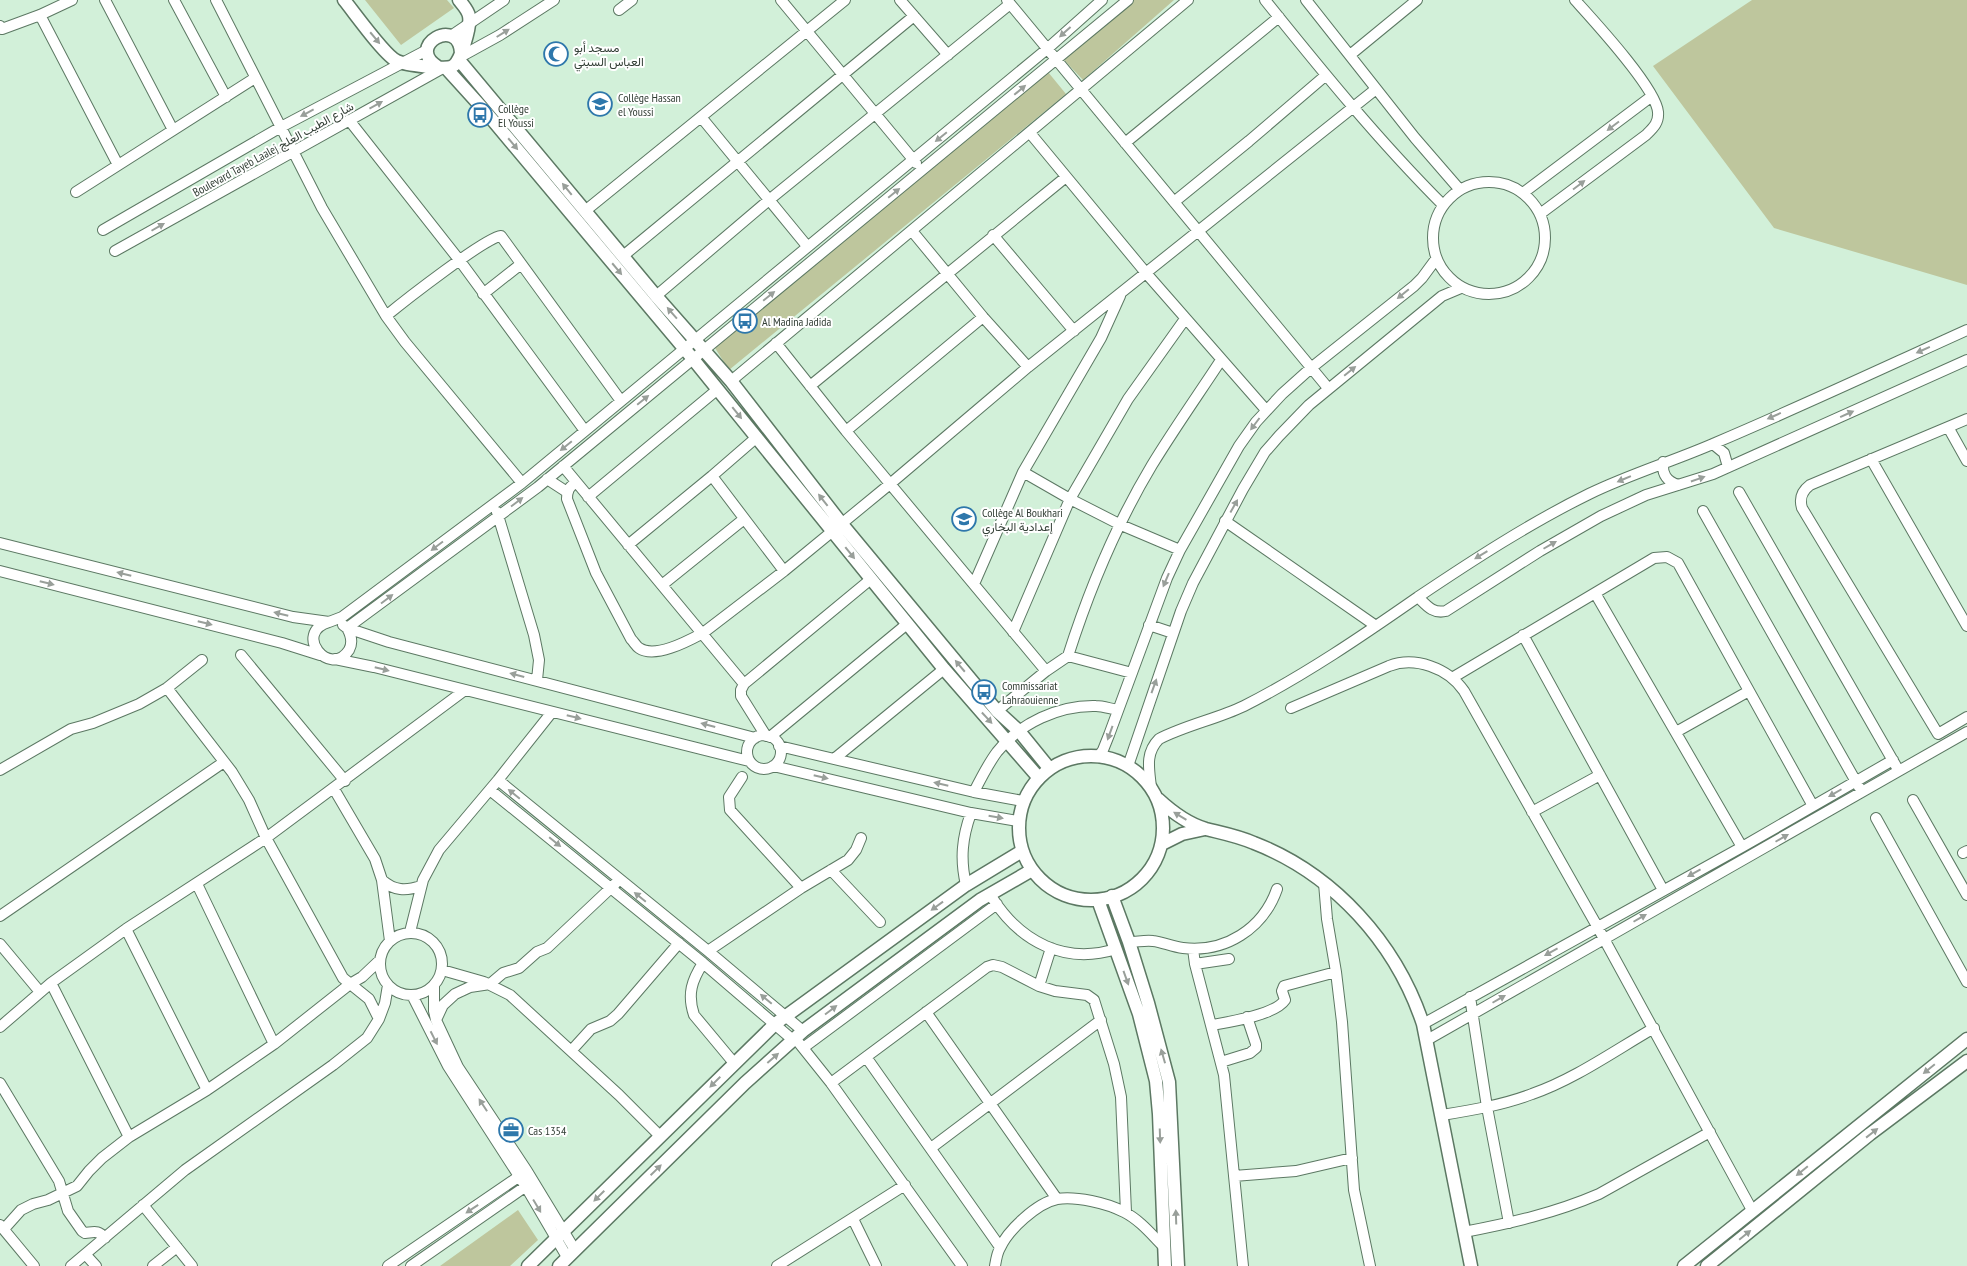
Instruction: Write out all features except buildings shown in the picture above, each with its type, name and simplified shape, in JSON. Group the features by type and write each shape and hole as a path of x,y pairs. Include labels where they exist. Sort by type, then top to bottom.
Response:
{"street":[{"path":"0,26 2,29 40,15 72,0"},
{"path":"105,0 173,130"},
{"path":"174,0 226,97"},
{"path":"216,0 322,208 386,316 405,342 522,483"},
{"path":"344,0 391,57 402,62 442,68 453,66 460,56 469,24 468,12 459,0"},
{"path":"451,36 504,0"},
{"path":"460,56 500,35 554,0"},
{"path":"619,10 632,0"},
{"path":"781,0 922,170"},
{"path":"585,211 844,0"},
{"path":"900,0 948,55"},
{"path":"322,656 316,649 314,637 320,626 342,617 522,483 1047,49 1101,0"},
{"path":"348,628 548,479 1128,0"},
{"path":"731,381 1188,0"},
{"path":"1265,0 1325,76 1404,166 1443,205"},
{"path":"1306,0 1376,89 1460,190"},
{"path":"1350,56 1417,0"},
{"path":"1540,214 1646,135 1656,125 1658,118 1656,103 1652,96 1613,42 1575,0"},
{"path":"656,296 769,200 948,55 1008,2 1328,388"},
{"path":"40,15 118,165"},
{"path":"623,256 914,16"},
{"path":"1125,143 1279,17"},
{"path":"1038,778 1008,740 944,669 871,579 836,527 731,381 656,296 497,103 460,56 459,43 451,36 446,35 432,40 428,50 430,60 442,68 491,118 757,436 836,527 998,711 1019,731 1049,768"},
{"name":"Boulevard Tayeb Laalej شارع الطيب العلج","path":"103,230 281,127 428,50"},
{"name":"Boulevard Tayeb Laalej شارع الطيب العلج","path":"116,251 442,68"},
{"path":"1174,202 1325,76"},
{"path":"76,192 256,78"},
{"path":"576,482 567,492 567,499 596,573 637,647 641,650 657,651 675,647 703,634 784,571 890,484 1028,367 1376,89"},
{"path":"1523,193 1652,96"},
{"path":"701,117 807,246"},
{"path":"349,120 460,260 585,431"},
{"path":"1030,133 1146,273 1266,410"},
{"path":"810,386 1066,177"},
{"path":"1492,182 1508,185 1523,193 1533,202 1540,214 1546,233 1544,253 1536,270 1522,284 1505,292 1486,295 1460,288 1442,270 1436,259 1433,245 1433,231 1436,218 1443,205 1460,190 1475,183 1492,182"},
{"path":"912,231 983,317 1028,367"},
{"path":"993,235 1074,331"},
{"path":"386,316 460,260 493,238 501,236 621,401"},
{"path":"1098,756 1106,743 1167,578 1180,550 1230,460 1266,410 1311,368 1414,286 1436,259"},
{"path":"483,294 521,264"},
{"path":"1128,766 1173,633 1193,583 1225,521 1265,452 1293,420 1328,388 1442,296 1460,288"},
{"path":"974,584 1023,472 1101,338 1121,294"},
{"path":"846,431 983,317"},
{"path":"1013,632 1070,499 1128,398 1185,318"},
{"path":"1151,787 1150,753 1153,745 1159,739 1221,716 1304,672 1376,626 1465,565 1535,524 1590,494 1663,462 1713,444 1967,330"},
{"path":"776,343 846,431 1046,671"},
{"path":"998,711 1046,671 1068,656 1083,608 1121,525 1152,466 1221,360"},
{"path":"1418,597 1431,610 1438,612 1446,611 1540,551 1601,516 1646,494 1694,481 1728,467 1967,360"},
{"path":"588,497 718,389"},
{"path":"1967,419 1810,485 1802,494 1801,504 1938,734 1967,718"},
{"path":"1948,427 1967,461"},
{"path":"628,545 712,476 757,436"},
{"path":"1713,444 1724,453 1728,467"},
{"path":"1871,459 1967,626"},
{"path":"1663,462 1662,470 1665,477 1670,482 1678,485"},
{"path":"563,466 744,684"},
{"path":"1023,472 1121,525 1180,550"},
{"path":"712,476 784,571"},
{"path":"548,479 567,492"},
{"path":"1739,492 1899,771"},
{"path":"494,504 534,635 539,660 537,680"},
{"path":"1703,511 1862,792"},
{"path":"662,585 744,520"},
{"path":"1225,521 1376,626"},
{"path":"0,542 294,617 337,622 348,628 389,642 755,738 768,736 907,624"},
{"path":"1452,678 1654,558 1663,556 1671,558 1678,563 1813,806"},
{"path":"0,571 282,642 322,656 374,667 750,761 760,769 773,766 971,813 1018,822"},
{"path":"871,579 744,684 740,690 741,696 768,736 779,746 974,792 1023,801"},
{"path":"1595,593 1742,847"},
{"path":"1149,624 1173,633"},
{"path":"334,659 343,656 351,646 352,640 348,628"},
{"path":"1523,635 1663,890"},
{"path":"241,655 345,781"},
{"path":"1068,656 1132,673"},
{"path":"0,770 71,729 93,723 139,704 167,688 202,660"},
{"path":"1291,708 1389,666 1404,662 1425,665 1452,678 1464,691 1654,1028 1752,1210"},
{"path":"834,759 944,669"},
{"path":"167,688 224,762 249,800 266,838 343,978 369,999 379,1020"},
{"path":"0,1027 50,983 126,930 266,838 465,690"},
{"path":"1676,732 1749,691"},
{"path":"974,792 990,763 1008,740 1036,720 1076,707 1096,706 1118,710"},
{"path":"410,932 421,886 439,850 552,712"},
{"path":"1426,1040 1967,732"},
{"path":"750,761 747,755 747,748 755,738"},
{"path":"773,766 778,761 780,754 779,746"},
{"path":"1098,756 1114,759 1128,766 1141,775 1151,787 1158,799 1163,821 1162,844 1155,861 1145,876 1130,888 1098,900 1083,900 1061,894 1042,882 1032,870 1022,851 1018,834 1018,822 1023,801 1038,778 1049,768 1062,761 1078,757 1098,756"},
{"path":"1423,1024 1742,847 1892,760"},
{"path":"0,916 224,762"},
{"path":"1532,812 1600,775"},
{"path":"742,777 729,798 730,810 801,888"},
{"path":"498,780 785,1015 804,1048 962,1266"},
{"path":"334,789 375,859 382,880 390,941"},
{"path":"490,790 704,963 775,1024 797,1037"},
{"path":"1158,799 1180,816 1205,829 1238,837 1271,850 1303,868 1324,884 1364,921 1387,950 1408,985 1423,1024 1471,1266"},
{"path":"1913,800 1967,895"},
{"path":"966,885 962,867 962,848 964,830 971,813"},
{"path":"1876,818 1967,982"},
{"path":"1162,844 1182,834 1205,829"},
{"path":"708,951 852,855 862,838"},
{"path":"528,1266 785,1015 966,885 1022,851"},
{"path":"831,870 880,922"},
{"path":"434,985 436,1020 458,1067 560,1234 567,1258 744,1083 797,1037 1032,870"},
{"path":"382,880 390,887 407,890 421,886"},
{"path":"436,1020 444,1005 455,994 470,987 490,984 503,973 519,968 535,953 547,948 619,880"},
{"path":"197,884 274,1044"},
{"path":"1324,884 1327,919 1342,1022 1354,1190 1370,1266"},
{"path":"1130,942 1151,940 1181,948 1193,949 1221,944 1246,932 1260,920 1271,906 1277,889"},
{"path":"1112,896 1130,942 1165,1062 1169,1082 1178,1266"},
{"path":"993,899 1005,916 1020,930 1051,948 1063,952 1088,955 1100,954 1116,949"},
{"path":"804,1048 993,899"},
{"path":"1098,900 1139,1014 1156,1081 1165,1266"},
{"path":"126,930 206,1090"},
{"path":"410,932 422,934 435,944 442,958 442,970 434,985 428,990 412,995 399,992 388,985 382,974 380,960 383,950 390,941 399,935 410,932"},
{"path":"571,1051 591,1029 610,1021 618,1014 679,943"},
{"path":"0,944 40,992"},
{"path":"1038,986 1051,948"},
{"path":"1193,949 1195,964 1221,1062 1243,1266"},
{"path":"1195,964 1229,958"},
{"path":"34,1266 2,1227 22,1210 33,1204 63,1194 77,1186 102,1158 129,1137 206,1090 274,1044 350,984 362,977 380,960"},
{"path":"704,963 695,976 691,988 694,1015 734,1063"},
{"path":"831,1083 992,965 1002,967 1038,986 1092,998 1101,1020 1122,1096 1126,1212"},
{"path":"442,970 490,984 518,1001 660,1136"},
{"path":"1212,1026 1266,1011 1283,1003 1285,1000 1282,991 1284,986 1336,972"},
{"path":"50,983 129,1137"},
{"path":"71,1266 185,1170 352,1051 367,1038 379,1020 388,985"},
{"path":"412,995 448,1066 523,1174"},
{"path":"1470,997 1487,1107 1509,1223"},
{"path":"926,1012 1057,1200"},
{"path":"1221,1062 1250,1053 1256,1048 1246,1017"},
{"path":"931,1148 1101,1020"},
{"path":"1442,1115 1487,1107 1533,1094 1563,1081 1654,1028"},
{"path":"1684,1266 1967,1039"},
{"path":"866,1057 1000,1247"},
{"path":"1707,1266 1870,1134 1967,1061"},
{"path":"0,1083 50,1164 59,1181 68,1211 82,1231 85,1233 100,1232 105,1238"},
{"path":"1464,1232 1509,1223 1564,1208 1599,1194 1710,1132"},
{"path":"1234,1176 1296,1171 1352,1158"},
{"path":"388,1266 523,1174"},
{"path":"411,1266 529,1184"},
{"path":"776,1266 904,1185"},
{"path":"994,1266 1000,1247 1018,1224 1035,1209 1057,1200 1099,1202 1126,1212 1148,1230 1164,1247"},
{"path":"143,1205 192,1266"},
{"path":"853,1219 876,1266"},
{"path":"153,1266 177,1247"},
{"path":"86,1254 96,1266"}],"green space":[{"path":"365,0 447,0 454,8 401,45"},
{"path":"1132,0 1174,0 1083,80 1064,60"},
{"path":"1752,0 1967,0 1967,285 1774,228 1653,66"},
{"path":"1048,72 1066,94 729,370 715,348"},
{"path":"518,1210 538,1240 510,1266 440,1266"}],"place":[{"name":"مسجد أبو العباس السبتي","path":"556,54"},
{"name":"Collège Hassan el Youssi","path":"600,104"},
{"name":"Collège El Youssi","path":"480,115"},
{"name":"Al Madina Jadida","path":"745,321"},
{"name":"Collège Al Boukhari إعدادية البخاري","path":"964,519"},
{"name":"Commissariat Lahraouienne","path":"984,692"},
{"name":"Cas 1354","path":"511,1130"}]}
